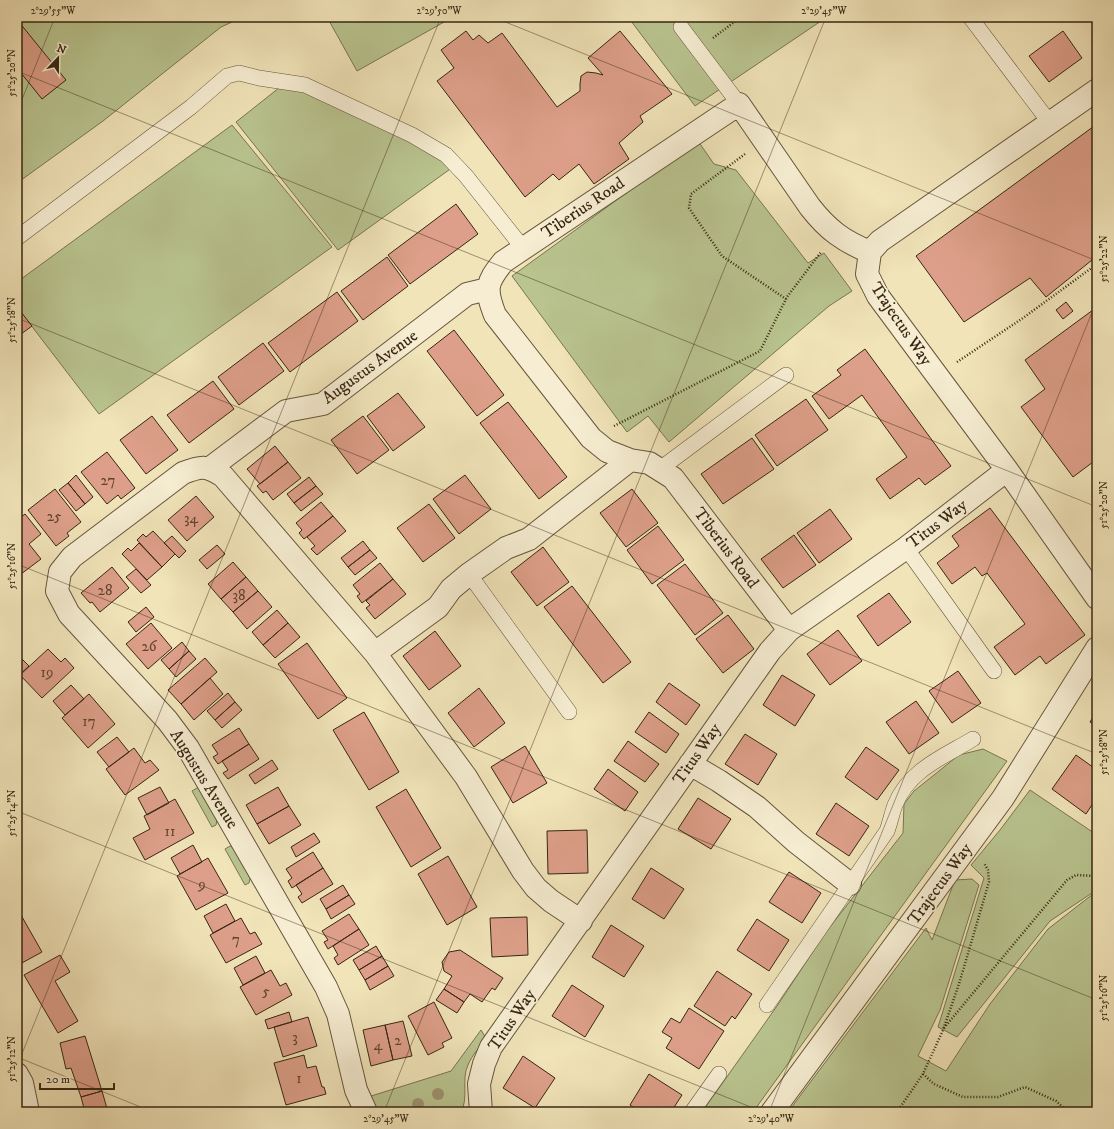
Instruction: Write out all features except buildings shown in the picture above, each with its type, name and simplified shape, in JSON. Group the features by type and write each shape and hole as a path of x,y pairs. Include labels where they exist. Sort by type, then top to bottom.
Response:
{"street":[{"path":"739,104 810,208 823,223 835,234 855,246 870,252 880,241 1097,90"},
{"name":"Tiberius Road","path":"739,104 504,262 494,273 488,289 488,298 495,315 591,438 607,451 630,460 649,463 673,478 789,630"},
{"name":"Trajectus Way","path":"870,252 867,274 878,296 1007,470 1097,598"},
{"name":"Augustus Avenue","path":"366,1112 356,1090 338,1014 326,987 188,748 167,720 69,614 57,591 60,572 72,557 183,473 196,468 210,468 286,411 323,404 467,294 488,289"},
{"path":"375,654 438,607 451,589 469,574 506,548 530,539 630,460"},
{"path":"210,468 223,476 375,654 466,777 523,870 536,888 551,901 581,921"},
{"name":"Titus Way","path":"480,1112 479,1084 484,1064 491,1047 770,651 789,630 906,548 1007,470"},
{"name":"Trajectus Way","path":"772,1112 1003,798 1097,648"},
{"path":"690,764 719,781 757,807 796,842 850,884"},
{"path":"17,1074 22,1083 28,1112"}],"lane":[{"path":"970,17 1050,123"},
{"path":"681,27 739,104"},
{"path":"17,238 191,107 227,76 239,73 259,78 306,85 412,134 446,155 466,176 523,248"},
{"path":"660,469 786,375"},
{"path":"906,548 994,671"},
{"path":"469,574 569,712"},
{"path":"767,1006 887,831 895,804 907,784 916,773 974,739"},
{"path":"692,1112 719,1074"}],"path":[{"path":"697,50 741,17"},
{"path":"764,141 722,170 691,194 689,208 722,256 786,299"},
{"path":"591,438 760,351 786,299 821,252 823,223"},
{"path":"936,376 1023,318 1097,264"},
{"path":"897,1112 923,1074 943,1030 959,984 989,882 988,870 983,860"},
{"path":"943,1030 1067,880 1076,875 1097,876"},
{"path":"923,1074 934,1084 963,1097 998,1097 1026,1086 1056,1101 1068,1112"}],"green space":[{"path":"17,17 243,17 221,27 103,121 17,183"},
{"path":"327,17 453,17 357,71"},
{"path":"628,17 827,17 695,106"},
{"path":"294,76 360,107 453,167 338,250 236,122"},
{"path":"232,125 332,247 99,414 17,307 17,282"},
{"path":"698,141 714,164 736,170 808,263 824,253 852,291 829,306 669,442 648,416 627,432 512,276"},
{"path":"983,749 1007,761 753,1112 702,1112 777,1006 826,932 903,833 904,804 914,791 959,755"},
{"path":"197,788 204,790 218,815 216,825 212,827 192,791"},
{"path":"1030,790 1097,835 1097,892 1092,893 1050,921 957,1037 938,1027 984,878 971,865"},
{"path":"230,846 237,849 251,874 249,883 245,885 225,849"},
{"path":"972,879 979,885 940,1010 918,1056 946,1071 990,1004 1048,929 1093,894 1097,895 1097,1112 788,1112 926,928 932,940 955,880"},
{"path":"481,1030 486,1038 472,1058 466,1070 464,1101 461,1112 375,1112 368,1097 451,1071"}]}
